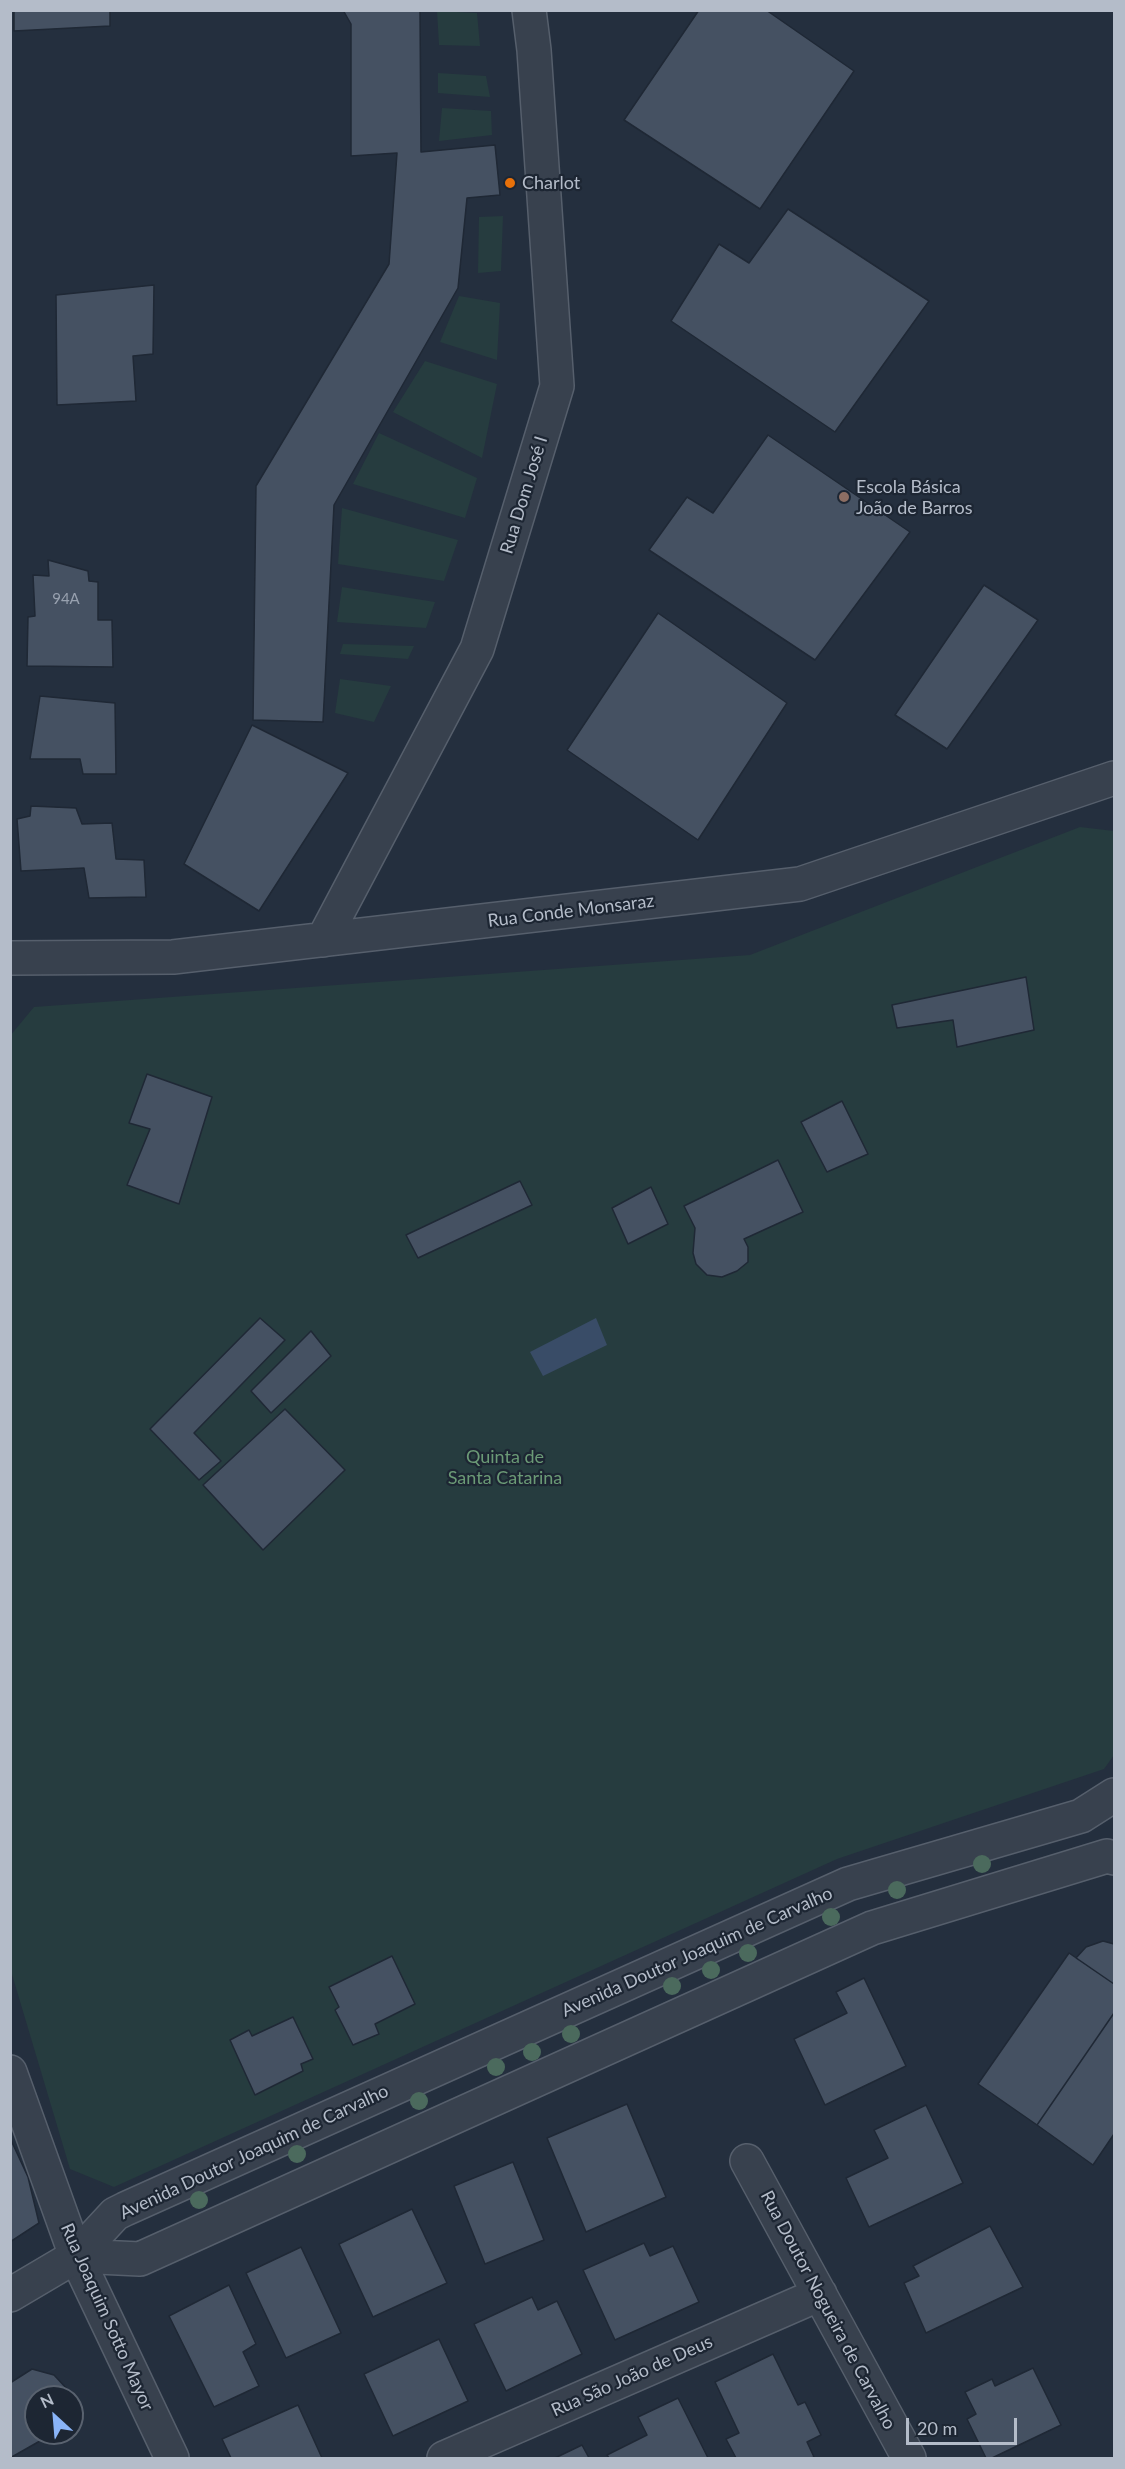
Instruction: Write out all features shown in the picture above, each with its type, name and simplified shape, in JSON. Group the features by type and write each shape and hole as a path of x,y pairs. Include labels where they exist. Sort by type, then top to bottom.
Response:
{"street":[{"name":"Rua Dom José I","path":"323,940 477,649 557,386 535,61 529,10"},
{"name":"Rua Conde Monsaraz","path":"10,958 173,957 800,884 1114,778"},
{"name":"Avenida Doutor Joaquim de Carvalho","path":"10,2295 76,2256 115,2214 125,2209 848,1884 1081,1816 1114,1795"},
{"path":"76,2256 140,2259 872,1928 1107,1856 1114,1858"},
{"name":"Rua Joaquim Sotto Mayor","path":"10,2072 76,2256 172,2458"},
{"name":"Rua Doutor Nogueira de Carvalho","path":"747,2161 909,2458"},
{"name":"Rua São João de Deus","path":"444,2458 820,2294"}],"green space":[{"path":"437,11 477,13 480,46 439,45"},
{"path":"438,73 486,76 490,97 438,93"},
{"path":"442,108 491,111 492,135 439,141"},
{"path":"503,216 501,271 478,273 479,217"},
{"path":"459,296 500,303 497,360 440,342"},
{"path":"425,361 497,384 482,458 393,412"},
{"path":"379,433 477,478 465,518 353,484"},
{"path":"342,508 458,540 444,581 338,564"},
{"path":"342,587 435,602 426,628 337,622"},
{"path":"343,644 414,646 408,659 340,654"},
{"path":"340,679 391,686 374,722 335,713"},
{"name":"Quinta de Santa Catarina","path":"1080,827 1114,831 1114,1755 1104,1769 837,1859 114,2187 70,2169 11,1971 10,1036 34,1007 750,955"}],"water":[{"path":"596,1318 607,1345 543,1376 530,1352"}],"building":[{"path":"14,10 110,10 110,26 14,31"},
{"path":"343,10 420,10 421,152 495,145 500,195 467,198 458,288 334,505 323,722 253,720 256,486 389,264 397,153 351,156 351,24"},
{"path":"699,10 766,10 854,71 760,209 624,120"},
{"path":"788,209 929,301 835,432 671,321 719,244 749,263"},
{"path":"154,285 153,354 133,356 136,401 57,405 56,295"},
{"path":"768,435 910,532 815,660 649,550 687,497 713,513"},
{"path":"48,560 88,571 89,581 98,582 98,620 112,620 113,667 27,666 28,617 35,616 33,575 49,576"},
{"path":"984,585 1038,620 947,749 895,715"},
{"path":"658,613 787,703 698,840 567,750"},
{"path":"40,696 115,703 116,774 83,774 80,759 30,759"},
{"path":"252,725 348,773 259,911 184,864"},
{"path":"31,806 76,808 82,824 112,823 116,859 144,860 146,897 89,898 84,868 21,871 17,819 30,816"},
{"path":"1026,977 1034,1030 957,1047 953,1020 897,1028 892,1005"},
{"path":"147,1074 212,1097 179,1204 127,1185 150,1129 129,1123"},
{"path":"842,1101 868,1154 827,1172 801,1122"},
{"path":"778,1160 803,1212 744,1239 748,1247 748,1262 737,1271 722,1277 707,1275 696,1264 693,1253 695,1228 684,1206"},
{"path":"520,1181 532,1205 418,1258 406,1235"},
{"path":"651,1187 668,1224 628,1244 612,1208"},
{"path":"260,1318 285,1340 194,1433 221,1461 199,1480 150,1429"},
{"path":"311,1331 331,1356 271,1413 251,1391"},
{"path":"285,1409 345,1470 263,1550 203,1485"},
{"path":"1103,1941 1114,1944 1114,1984 1076,1958 1086,1947"},
{"path":"1069,1953 1114,1984 1114,2013 1037,2125 978,2084"},
{"path":"392,1956 415,2004 375,2024 379,2034 353,2045 335,2010 339,2007 329,1987"},
{"path":"864,1978 906,2066 825,2105 794,2039 847,2013 836,1992"},
{"path":"1114,2013 1114,2134 1093,2165 1037,2125"},
{"path":"293,2017 313,2059 301,2064 303,2071 255,2095 230,2040 249,2030 252,2036"},
{"path":"627,2104 666,2197 586,2232 547,2138"},
{"path":"926,2105 963,2183 869,2227 846,2178 888,2158 874,2130"},
{"path":"10,2138 28,2177 39,2223 10,2242"},
{"path":"513,2162 544,2240 485,2264 454,2186"},
{"path":"412,2209 447,2283 373,2317 339,2244"},
{"path":"990,2226 1023,2287 926,2333 904,2283 919,2276 913,2266"},
{"path":"644,2243 650,2256 673,2246 699,2302 615,2340 583,2270"},
{"path":"301,2247 341,2333 286,2358 246,2273"},
{"path":"229,2285 256,2344 243,2352 259,2386 214,2407 169,2316"},
{"path":"532,2297 538,2310 557,2301 582,2354 506,2391 474,2324"},
{"path":"439,2339 468,2401 393,2436 364,2374"},
{"path":"773,2354 798,2405 805,2402 821,2435 807,2442 814,2457 736,2458 726,2439 739,2433 715,2382"},
{"path":"1033,2368 1061,2425 992,2458 986,2458 967,2419 976,2414 965,2392 992,2379 995,2386"},
{"path":"32,2369 54,2375 63,2385 24,2385 24,2445 33,2445 10,2458 10,2383"},
{"path":"678,2398 708,2458 609,2458 607,2455 647,2435 638,2417"},
{"path":"298,2405 322,2458 231,2458 222,2439"},
{"path":"582,2445 589,2458 555,2458"}],"place":[{"name":"Charlot","path":"510,183"},
{"name":"Escola Básica João de Barros","path":"844,497"}]}
